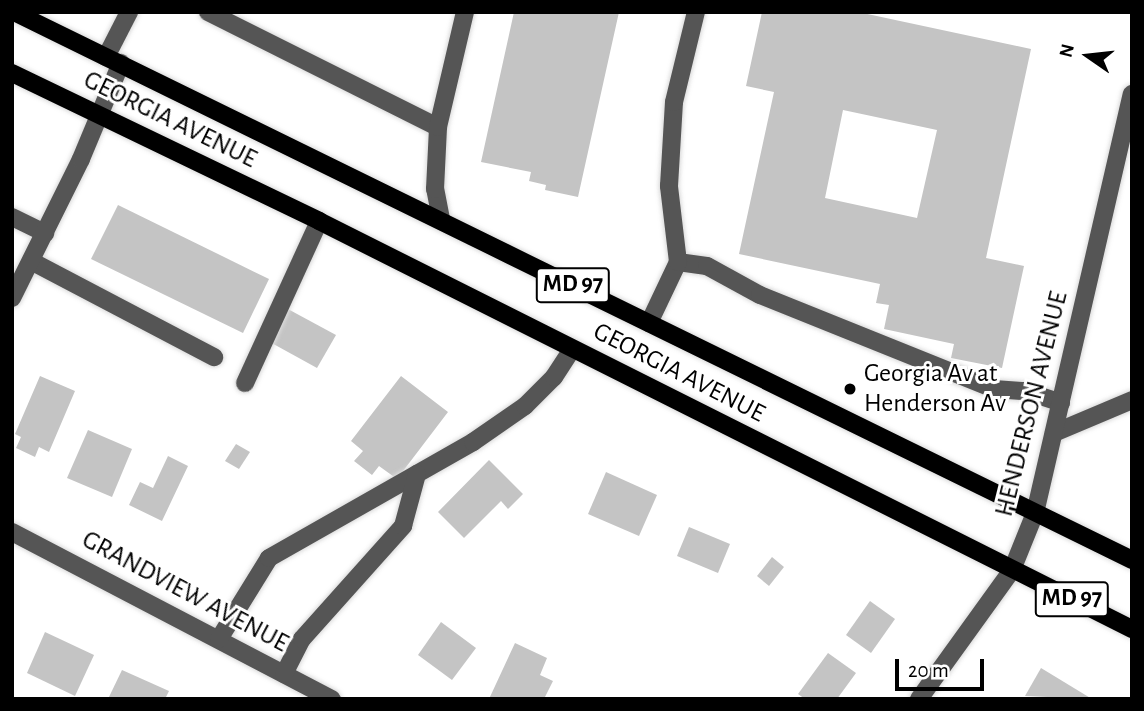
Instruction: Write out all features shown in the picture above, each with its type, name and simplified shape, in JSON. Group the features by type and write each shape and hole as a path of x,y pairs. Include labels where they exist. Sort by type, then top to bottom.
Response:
{"main road":[{"name":"GEORGIA AVENUE","path":"14,12 1132,560"},
{"name":"GEORGIA AVENUE","path":"12,73 319,221 1132,629"}],"street":[{"path":"12,298 99,116 129,12"},
{"path":"208,12 438,127"},
{"path":"441,219 435,188 438,127 465,12"},
{"path":"649,323 678,261 669,186 674,102 696,12"},
{"name":"HENDERSON AVENUE","path":"919,699 1012,570 1035,513 1132,94"},
{"path":"12,217 45,233"},
{"path":"245,383 319,221"},
{"path":"31,261 214,357"},
{"path":"678,261 707,266 760,295 994,389 1025,391 1061,403"},
{"path":"219,639 269,558 417,474 525,406 572,349"},
{"path":"1054,433 1132,400"},
{"path":"284,674 302,639 403,526 417,474"},
{"name":"GRANDVIEW AVENUE","path":"12,532 332,699"}],"building":[{"path":"514,12 619,12 578,197 545,190 546,185 529,181 531,172 481,162"},
{"path":"762,12 858,12 1031,49 986,258 1024,266 1002,368 951,358 954,344 884,329 889,305 876,303 880,284 739,254 774,92 746,86","holes":["843,110 937,130 917,218 825,198"]},
{"path":"118,205 269,279 243,333 91,259"},
{"path":"286,308 336,335 317,368 268,341"},
{"path":"40,376 75,391 49,452 39,447 35,457 16,448 21,437 15,434"},
{"path":"401,376 448,412 397,479 379,466 372,475 354,461 363,451 351,441"},
{"path":"88,430 132,449 112,497 67,478"},
{"path":"236,444 250,452 239,469 225,461"},
{"path":"168,456 188,466 162,521 129,505 140,482 153,488"},
{"path":"489,460 523,494 508,509 501,501 464,538 438,512"},
{"path":"606,472 657,495 639,536 588,514"},
{"path":"689,527 730,544 718,573 677,556"},
{"path":"772,557 784,567 769,586 757,576"},
{"path":"870,601 895,619 871,653 846,635"},
{"path":"441,622 476,648 452,680 418,655"},
{"path":"45,632 94,655 75,696 27,673"},
{"path":"515,643 547,658 540,675 553,681 544,699 489,699"},
{"path":"828,653 856,673 837,699 805,699 798,694"},
{"path":"1041,668 1092,699 1025,696"},
{"path":"122,670 169,691 165,699 108,699"}],"place":[{"name":"Georgia Av at Henderson Av","path":"850,389"}]}
